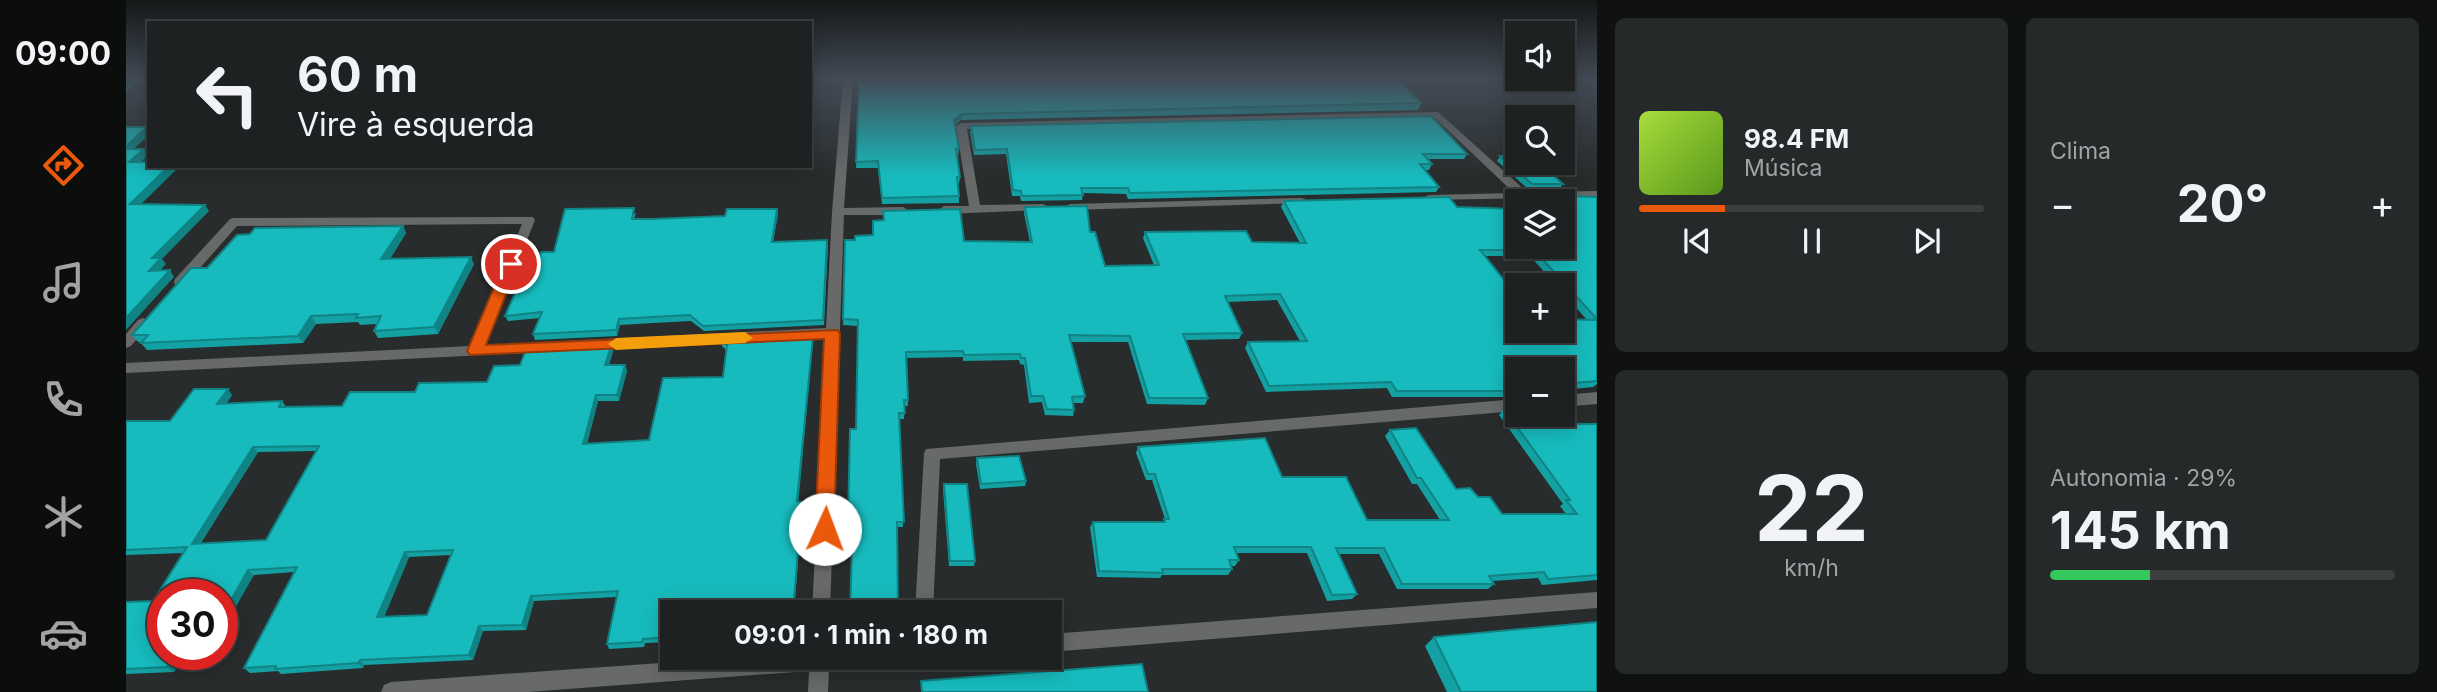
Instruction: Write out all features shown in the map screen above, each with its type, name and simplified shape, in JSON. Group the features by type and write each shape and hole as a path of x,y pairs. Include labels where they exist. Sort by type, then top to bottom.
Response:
{"street":[{"path":"821,600 838,212 846,111"},
{"path":"975,209 961,126 1438,115 1517,189"},
{"path":"1575,195 1597,194"},
{"path":"1415,198 1505,196"},
{"path":"934,210 1318,201"},
{"path":"838,212 920,210"},
{"path":"171,293 234,222 529,220 475,351"},
{"path":"126,343 153,313"},
{"path":"126,368 832,334"},
{"path":"1575,400 1597,398"},
{"path":"925,600 932,453 1505,406"},
{"path":"1062,642 1597,600"},
{"path":"391,692 685,670"},
{"path":"818,692 819,670"}],"building":[{"path":"858,111 1075,111 962,114 954,120 959,149 956,149 960,177 957,177 959,196 882,198 878,161 856,162"},
{"path":"1431,116 1467,154 1423,154 1432,164 1420,164 1439,187 1130,193 1128,188 1081,188 1083,195 1022,196 1021,191 1013,190 1007,149 975,150 971,126"},
{"path":"126,127 147,127 126,146"},
{"path":"126,149 144,149 129,162 147,162 147,168 167,168 130,204 205,205 152,258 161,258 149,271 170,270 126,318"},
{"path":"1522,175 1553,175 1563,184 1532,184"},
{"path":"1575,196 1597,197 1597,319 1575,295 1575,273 1555,273 1542,259 1575,259"},
{"path":"1449,197 1457,207 1505,209 1505,250 1480,250 1505,281 1505,343 1575,343 1575,319 1597,320 1597,381 1575,383 1575,357 1505,357 1505,391 1397,391 1391,382 1269,386 1248,342 1307,341 1280,294 1225,296 1242,333 1183,334 1208,398 1149,398 1130,336 1069,335 1085,396 1072,397 1074,410 1047,409 1043,396 1031,396 1025,358 1021,358 1020,354 906,352 908,400 904,400 905,413 899,413 904,522 897,522 898,600 850,600 853,521 848,521 850,429 856,429 858,320 843,319 845,240 855,240 855,236 873,235 873,221 884,220 883,211 960,209 964,241 1032,242 1025,207 1087,206 1090,232 1095,232 1105,266 1159,265 1145,232 1246,231 1252,242 1306,243 1284,201"},
{"path":"634,208 632,219 725,216 727,209 777,209 772,242 827,240 823,320 703,326 690,315 619,319 616,330 533,334 542,312 505,316 526,268 535,266 541,252 554,252 565,209"},
{"path":"403,226 381,259 471,257 434,327 374,331 381,316 356,318 358,314 311,316 298,336 141,343 148,335 132,335 191,268 207,268 237,235 250,234 255,228"},
{"path":"813,336 797,501 802,502 794,600 660,600 660,638 607,644 618,591 531,596 522,625 479,626 469,655 360,660 358,663 275,669 276,666 244,668 297,567 248,570 238,588 238,579 167,579 187,547 126,550 126,421 170,421 194,389 228,389 217,404 282,401 279,407 342,406 350,392 415,392 419,383 487,382 494,366 520,365 526,350 611,346 605,365 625,365 617,395 596,395 583,444 649,440 663,378 723,377 727,345 721,340","holes":["319,446 266,540 192,544 253,447","453,550 427,615 377,617 405,552"]},
{"path":"1575,421 1577,424 1597,424 1597,575 1548,579 1544,572 1489,576 1494,584 1402,584 1384,548 1336,548 1357,594 1332,595 1311,547 1234,547 1239,560 1229,560 1232,569 1162,569 1163,573 1099,571 1093,522 1165,522 1164,519 1169,519 1155,474 1148,474 1138,447 1265,438 1282,477 1346,477 1367,520 1449,520 1421,478 1417,478 1390,430 1416,428 1456,489 1470,488 1478,497 1490,497 1502,514 1577,514 1566,500 1570,500 1517,427 1575,427"},
{"path":"1019,456 1026,481 981,484 977,458"},
{"path":"944,484 967,484 975,561 950,561"},
{"path":"147,601 147,668 126,669 126,602"},
{"path":"1597,622 1597,692 1461,692 1434,637"},
{"path":"1142,664 1148,692 922,692 921,681"}],"slow traffic":[{"path":"616,344 745,338"}],"route":[{"path":"511,264 475,351 832,334 825,529"}]}
